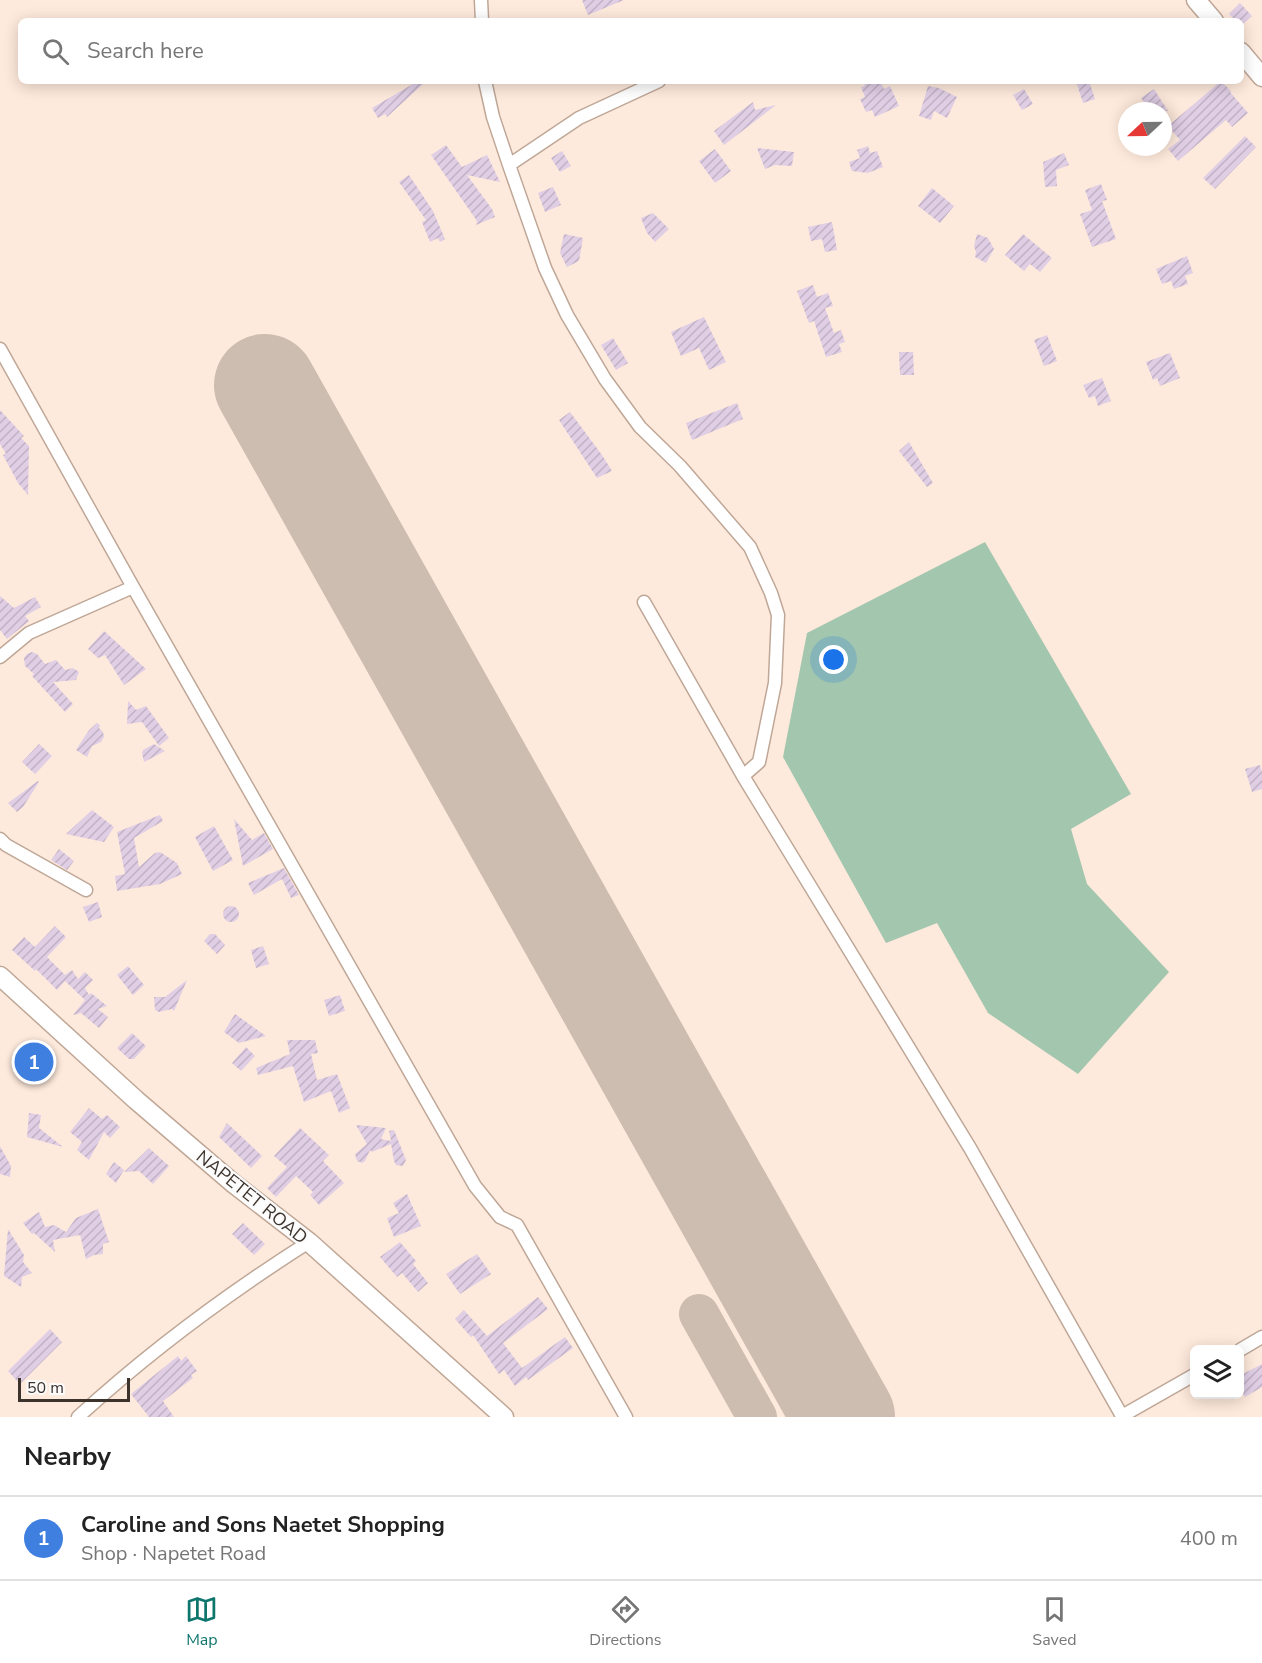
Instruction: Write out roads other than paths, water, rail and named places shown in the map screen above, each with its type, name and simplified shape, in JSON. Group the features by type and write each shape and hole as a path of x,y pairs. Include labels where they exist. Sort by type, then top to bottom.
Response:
{"main road":[{"path":"1196,0 1211,18"},
{"path":"1244,56 1262,77"},
{"name":"NAPETET ROAD","path":"0,976 136,1100 234,1184 309,1242 504,1417"}],"street":[{"path":"481,0 483,18"},
{"path":"486,84 493,117 509,165 545,268 558,297 605,379 640,427 680,466 750,547 771,593 778,615 776,683 759,762 742,776"},
{"path":"509,165 579,118 653,84"},
{"path":"0,349 133,587 476,1186 500,1217 517,1225 626,1417"},
{"path":"0,657 29,633 133,587"},
{"path":"644,602 742,776 970,1148 1122,1416 1190,1377"},
{"path":"2,845 86,890"},
{"path":"78,1417 102,1395 211,1308 309,1242"},
{"path":"1244,1347 1262,1337"}],"place":[{"name":"Caroline and Sons Naetet Shopping","path":"34,1062"}]}
